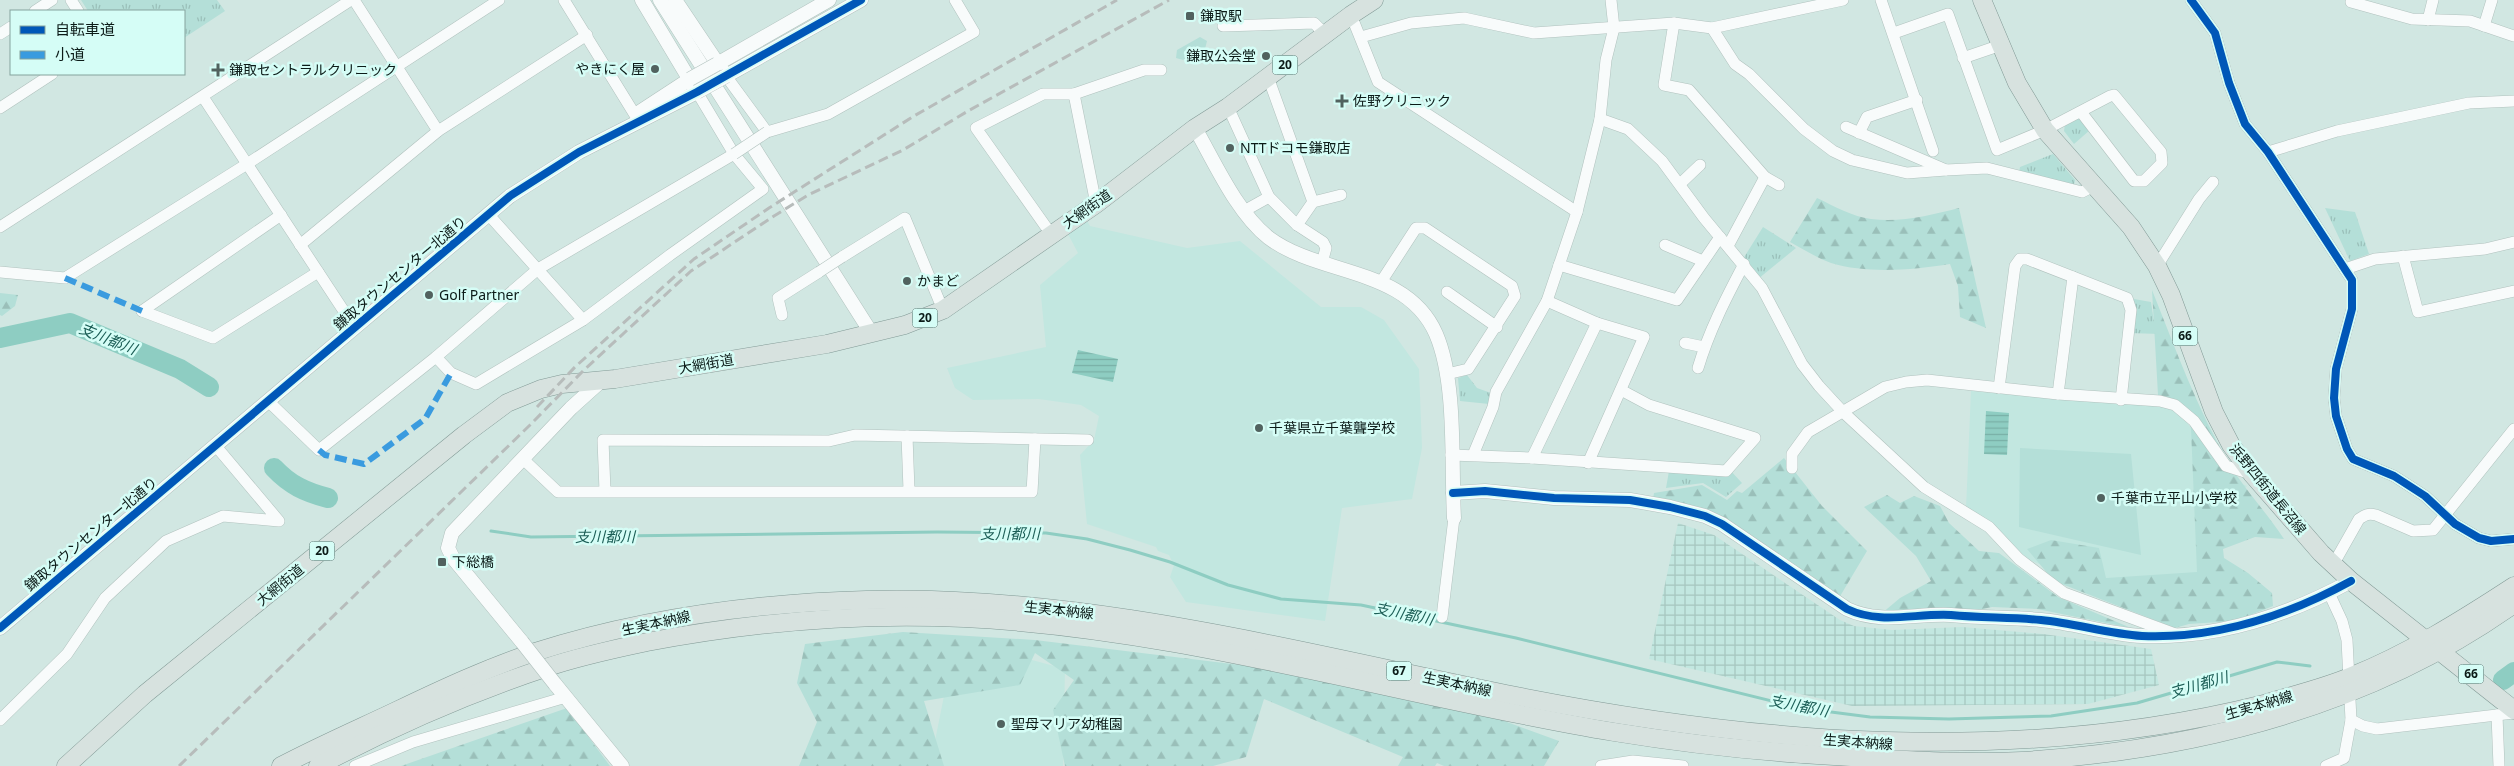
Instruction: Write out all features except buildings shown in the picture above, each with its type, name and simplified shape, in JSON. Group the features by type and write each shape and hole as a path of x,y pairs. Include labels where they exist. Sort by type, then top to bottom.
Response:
{"main road":[{"name":"大網街道","path":"66,766 145,694 488,416 507,403 541,389 562,384 601,381 827,344 905,325 943,310 1096,204 1195,128 1228,107 1325,34 1374,0"},
{"name":"浜野四街道長沼線","path":"1982,0 2017,83 2045,130 2131,227 2157,266 2171,295 2214,412 2231,446 2290,519 2351,581 2514,711"},
{"name":"生実本納線","path":"281,766 468,677 542,650 636,626 690,615 750,607 867,600 1015,605 1093,613 1264,643 1613,715 1741,734 1882,744 2025,744 2094,739 2160,729 2224,715 2350,677 2427,640 2514,586"},
{"name":"生実本納線","path":"318,766 451,703 576,658 609,649 735,627 790,620 855,617 966,618 1110,632 1228,652 1613,732 1766,752 1933,762 2019,761 2129,750 2259,723 2349,695 2441,651 2514,604"}],"street":[{"path":"37,10 52,0"},
{"path":"0,227 353,0 438,131"},
{"path":"0,272 65,278 247,164 499,0"},
{"path":"564,0 635,115"},
{"path":"436,357 451,373 476,384 584,320 762,189 734,154 642,0"},
{"path":"660,0 872,334"},
{"path":"675,0 717,64 767,132"},
{"name":"鎌取タウンセンター北通り","path":"0,628 510,196 579,152 693,86 717,64 829,0"},
{"name":"鎌取タウンセンター北通り","path":"693,86 726,76 861,0"},
{"path":"268,401 319,450 436,357 538,270 734,154 767,132 828,114 974,32 955,0"},
{"path":"1473,455 1493,407 1496,392 1547,301 1576,212 1600,119 1606,60 1614,28 1610,0"},
{"path":"1361,37 1411,23 1464,18 1534,33 1674,23 1712,28 1805,4 1843,0"},
{"path":"1881,0 1894,33 1933,151"},
{"path":"2192,0 2215,33 2229,83 2245,124 2268,152 2352,280 2354,293 2352,310 2336,369 2334,398 2336,416 2347,449 2353,459 2394,476 2425,496 2455,524 2479,538 2491,541 2514,539"},
{"path":"2428,20 2433,0"},
{"path":"2484,26 2492,0"},
{"path":"2351,2 2412,19 2470,21 2514,36"},
{"path":"1894,33 1948,14 1997,150 2045,130 2081,112 2114,96 2161,152 2162,163 2144,181 2134,181 2081,112"},
{"path":"1351,15 1378,82 1576,212"},
{"path":"1223,26 1314,23 1325,34"},
{"path":"1674,23 1664,85 1689,90 1765,177 1779,184"},
{"path":"1712,28 1735,64 1749,74 1804,129 1833,151 1852,160 1907,173 1987,168 2082,192 2094,186"},
{"path":"300,245 438,131 587,35"},
{"path":"1963,58 2001,46"},
{"path":"1051,234 976,128 1043,94 1074,94 1144,70 1160,70"},
{"path":"0,108 50,75"},
{"path":"1268,78 1313,202"},
{"path":"510,196 524,181 555,158 693,86"},
{"path":"1074,94 1096,204"},
{"path":"203,97 355,328"},
{"path":"1859,133 1867,117 1917,100"},
{"path":"2268,152 2337,131 2460,105 2514,101"},
{"path":"1228,107 1269,197 1297,225 1323,242 1326,248 1322,263"},
{"path":"1600,119 1628,129 1641,139 1681,183 1720,237 1762,288 1802,364 1844,412 1924,487 1989,527 2019,559 2064,593 2177,635"},
{"path":"1195,128 1244,211 1258,228 1282,246 1322,263 1381,282 1403,295 1426,317 1440,345 1448,374 1454,518 1442,617"},
{"path":"1846,128 1946,170"},
{"path":"1681,183 1700,165"},
{"path":"1728,246 1765,177"},
{"path":"2157,266 2199,199 2213,182"},
{"path":"1297,225 1313,202 1341,195"},
{"path":"1244,211 1269,197"},
{"path":"488,214 584,320"},
{"path":"281,215 142,310 213,338 318,272"},
{"path":"782,315 778,298 905,218 943,310"},
{"path":"1381,282 1416,228 1425,228 1512,286 1515,296 1497,327 1468,369 1448,374"},
{"path":"1559,265 1677,300 1720,237"},
{"path":"2345,269 2375,259 2485,249 2514,242"},
{"path":"1664,245 1703,262"},
{"path":"2403,256 2418,312 2514,291"},
{"path":"1998,388 2017,261 2027,259 2127,298 2131,310 2121,400"},
{"path":"1698,368 1704,347 1744,264"},
{"path":"2058,394 2073,277"},
{"path":"1447,292 1497,327"},
{"path":"1547,301 1597,323 1644,337 1588,463"},
{"path":"1532,458 1597,323"},
{"path":"1685,343 1704,347"},
{"path":"1792,468 1792,454 1808,432 1885,387 1927,380 2121,400 2160,401 2175,405 2194,421 2226,466 2252,474"},
{"path":"601,381 571,408 524,460 452,534 448,542 453,558 622,766"},
{"path":"1451,455 1532,458 1726,471 1756,438 1648,405 1622,390"},
{"path":"2334,565 2359,519 2364,515 2370,513 2413,531 2426,532 2433,530 2514,429"},
{"path":"605,491 603,440 829,441 855,435 1088,440"},
{"path":"907,436 909,490"},
{"path":"524,460 558,492 909,490 1032,492 1035,439"},
{"path":"0,720 67,654 105,598 166,541 223,516 279,521 215,445"},
{"path":"1453,493 1484,491 1554,498 1630,500 1705,516 1722,524 1847,609 1881,619 1940,615 2042,620 2103,632 2142,636 2177,635 2238,628 2329,593 2351,581"},
{"path":"2326,766 2344,758 2351,720 2347,640 2342,622 2329,593"},
{"path":"355,766 421,739 566,697"},
{"path":"2351,720 2363,726 2377,729 2497,715 2514,711"},
{"path":"2497,715 2499,766"},
{"path":"1601,766 1633,761 1683,766"}],"shaded area":[{"name":"千葉県立千葉聾学校","path":"1086,219 1090,226 1187,248 1240,241 1321,307 1361,307 1384,320 1419,369 1422,448 1412,499 1342,508 1325,621 1186,602 1170,577 1174,565 1169,555 1158,551 1156,547 1087,524 1080,455 1094,440 1099,416 1081,405 1039,399 973,400 955,388 947,368 1046,347 1040,285 1078,253 1068,234"},
{"path":"1078,350 1118,359 1113,382 1072,373"},
{"name":"千葉市立平山小学校","path":"1971,391 2093,402 2170,405 2188,424 2226,477 2247,486 2221,515 2207,578 2116,595 2020,556 1966,509"},
{"path":"1986,411 2009,413 2007,455 1984,454"},
{"path":"1678,523 1714,535 1840,620 1854,626 1892,630 1962,627 2043,634 2151,649 2159,685 2088,704 1852,706 1649,659"},
{"name":"聖母マリア幼稚園","path":"1021,657 1065,669 1063,766 930,766 949,671"}],"green space":[{"path":"81,0 217,0 225,11 185,37 185,10 87,10"},
{"path":"1200,37 1207,41 1205,49 1183,60 1176,58 1177,50"},
{"path":"2075,118 2081,119 2090,130 2074,144 2064,131 2065,124"},
{"path":"2053,154 2075,180 2074,185 2019,172 2020,167"},
{"path":"1817,198 1857,216 1882,220 1916,218 1959,208 1986,328 1960,317 1958,286 1950,264 1890,270 1860,269 1831,263 1790,242"},
{"path":"2325,208 2355,212 2369,254 2350,261"},
{"path":"1763,227 1796,248 1758,279 1743,259"},
{"path":"2152,290 2188,379 2218,444 2236,475 2284,539 2255,537 2223,549 2224,558 2248,573 2272,593 2273,606 2235,621 2189,624 2175,628 2054,581 2027,549 2051,540 2099,548 2106,578 2197,572 2191,429 2187,415 2181,406 2172,400 2158,395"},
{"path":"0,293 18,295 15,306 2,316 0,315"},
{"path":"2134,299 2151,302 2154,322 2160,334 2128,333"},
{"path":"1467,375 1477,388 1491,393 1489,404 1460,401 1458,378"},
{"path":"2020,448 2131,454 2141,555 2019,527"},
{"path":"1784,458 1822,506 1867,551 1839,598 1700,507 1653,499 1654,493 1702,485 1727,500 1737,491 1742,493"},
{"path":"1730,470 1742,483 1726,497 1703,483 1666,488 1669,471"},
{"path":"1887,495 1900,503 1914,496 1940,506 1949,523 1979,551 1999,553 2058,597 2131,628 2037,609 1992,607 1938,618 1881,614 1900,598 1931,581 1916,556 1864,507"},
{"path":"903,632 1035,640 1265,668 1496,718 1559,741 1544,766 1444,766 1437,763 1435,766 1398,766 1403,757 1264,699 1246,757 1213,766 1065,766 1053,710 1074,680 1035,653 1020,685 924,701 944,766 799,766 817,722 797,683 805,644"},
{"path":"567,708 610,766 401,766"}],"waterway":[{"name":"支川都川","path":"0,338 70,323 180,369 209,387"},
{"name":"支川都川","path":"274,468 298,487 328,498"},
{"name":"支川都川","path":"491,531 531,537 937,532 1046,533 1087,539 1130,550 1170,562 1228,585 1281,599 1361,605 1516,638 1800,708 1870,717 1949,719 2051,716 2137,703 2277,662 2310,666"},
{"name":"支川都川","path":"2503,680 2514,672"}],"railway":[{"path":"537,407 575,367 694,259 769,208 914,116 1117,0"},
{"path":"179,766 530,425 584,370 691,271 808,195 903,150 968,111 1169,0"}],"marked path":[{"path":"65,278 142,311"},
{"path":"319,450 325,455 364,464 425,419 451,373"}],"cycle path":[{"path":"0,628 510,196 579,152 697,92 861,0"},
{"path":"2191,0 2215,33 2229,83 2245,124 2268,152 2352,280 2352,309 2336,369 2334,398 2336,416 2347,449 2353,459 2394,476 2425,496 2455,524 2479,538 2491,541 2514,539"},
{"path":"1453,493 1485,491 1554,498 1630,500 1705,516 1722,524 1847,609 1873,616 1951,615 2030,619 2054,621 2129,635 2170,636 2197,634 2250,623 2302,605 2351,581"}],"place":[{"name":"鎌取駅","path":"1190,16"},
{"name":"鎌取公会堂","path":"1266,56"},
{"name":"やきにく屋","path":"655,69"},
{"name":"鎌取セントラルクリニック","path":"218,70"},
{"name":"佐野クリニック","path":"1342,101"},
{"name":"NTTドコモ鎌取店","path":"1230,148"},
{"name":"かまど","path":"907,281"},
{"name":"Golf Partner","path":"429,295"},
{"name":"千葉県立千葉聾学校","path":"1259,428"},
{"name":"千葉市立平山小学校","path":"2101,498"},
{"name":"下総橋","path":"442,562"},
{"name":"聖母マリア幼稚園","path":"1001,724"}]}
